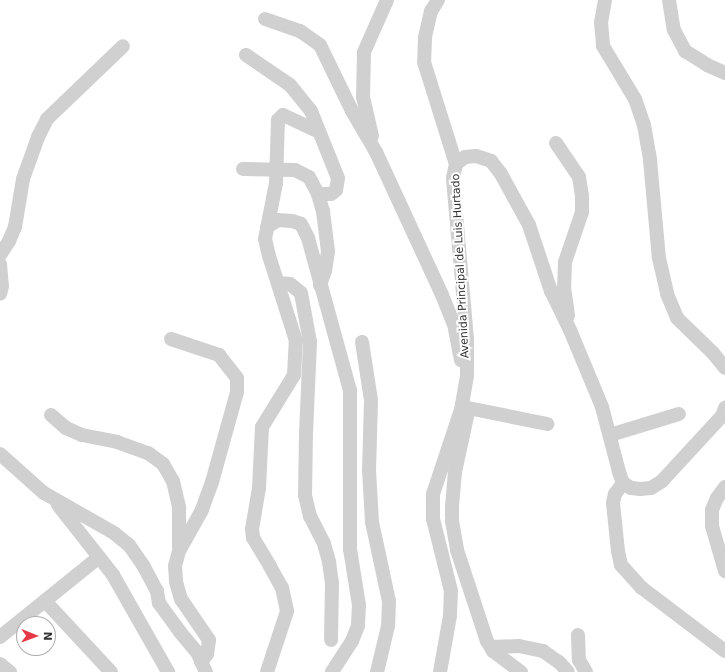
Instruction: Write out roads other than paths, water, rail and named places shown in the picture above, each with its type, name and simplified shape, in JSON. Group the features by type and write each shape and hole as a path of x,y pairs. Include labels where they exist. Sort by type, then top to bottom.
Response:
{"street":[{"path":"376,152 363,97 364,52 387,0"},
{"path":"438,0 431,11 425,38 424,62 456,164"},
{"path":"605,0 601,22 604,46 635,99 644,125 650,160 659,258 668,294 678,318 713,353 725,368"},
{"path":"669,0 674,30 685,51 707,66 725,73"},
{"path":"265,19 300,31 320,45 352,111 376,152 454,324 466,381 468,408 456,472 452,521 457,550 487,641 491,647 520,672"},
{"path":"0,255 9,241 15,226 23,179 38,138 47,119 123,46"},
{"path":"246,55 290,85 311,111 338,178 336,190 331,194 318,194"},
{"path":"267,672 287,611 282,588 253,538 252,529 259,488 262,427 294,375 296,341 279,283 269,256 266,239 276,183 278,120 283,115 319,132"},
{"path":"556,143 579,177 582,197 582,212 565,262 564,287 570,330"},
{"name":"Avenida Principal de Luis Hurtado","path":"440,672 450,616 450,591 433,520 433,494 461,410 466,381 467,339 453,178 456,164 465,157 476,156 490,161 501,174 530,225 551,291 570,330 602,407 619,472 624,483"},
{"path":"243,169 295,170 309,177 318,194 323,211 328,252 326,271 320,285"},
{"path":"267,227 278,220 292,221 301,224 308,238 350,390 350,549 359,605 358,626 352,641 332,672"},
{"path":"0,264 2,286 0,294"},
{"path":"279,283 290,284 301,293 310,342 305,495 310,516 324,544 329,562 332,583 331,640"},
{"path":"171,339 219,355 237,378 237,392 212,482 202,510 179,551 175,566 176,582 181,599 209,640 204,667"},
{"path":"362,342 370,408 369,470 372,522 388,601 388,626 377,672"},
{"path":"346,375 370,408"},
{"path":"468,408 548,424"},
{"path":"725,408 722,416 662,481 651,488 640,490 631,488 624,483 615,494 613,503 621,565 642,588 725,651"},
{"path":"610,435 679,414"},
{"path":"51,415 66,428 82,435 117,442 148,453 163,464 173,481 179,508 179,551"},
{"path":"0,454 51,497 114,533 128,545 157,591 159,603 180,632 198,652 204,667"},
{"path":"725,488 717,498 712,510 712,526 725,571"},
{"path":"51,497 113,575 168,672"},
{"path":"0,637 99,557"},
{"path":"45,601 112,672"},
{"path":"578,635 580,660 586,672"},
{"path":"491,647 519,646 543,651 559,662 568,672"},
{"path":"0,664 10,672"}]}
